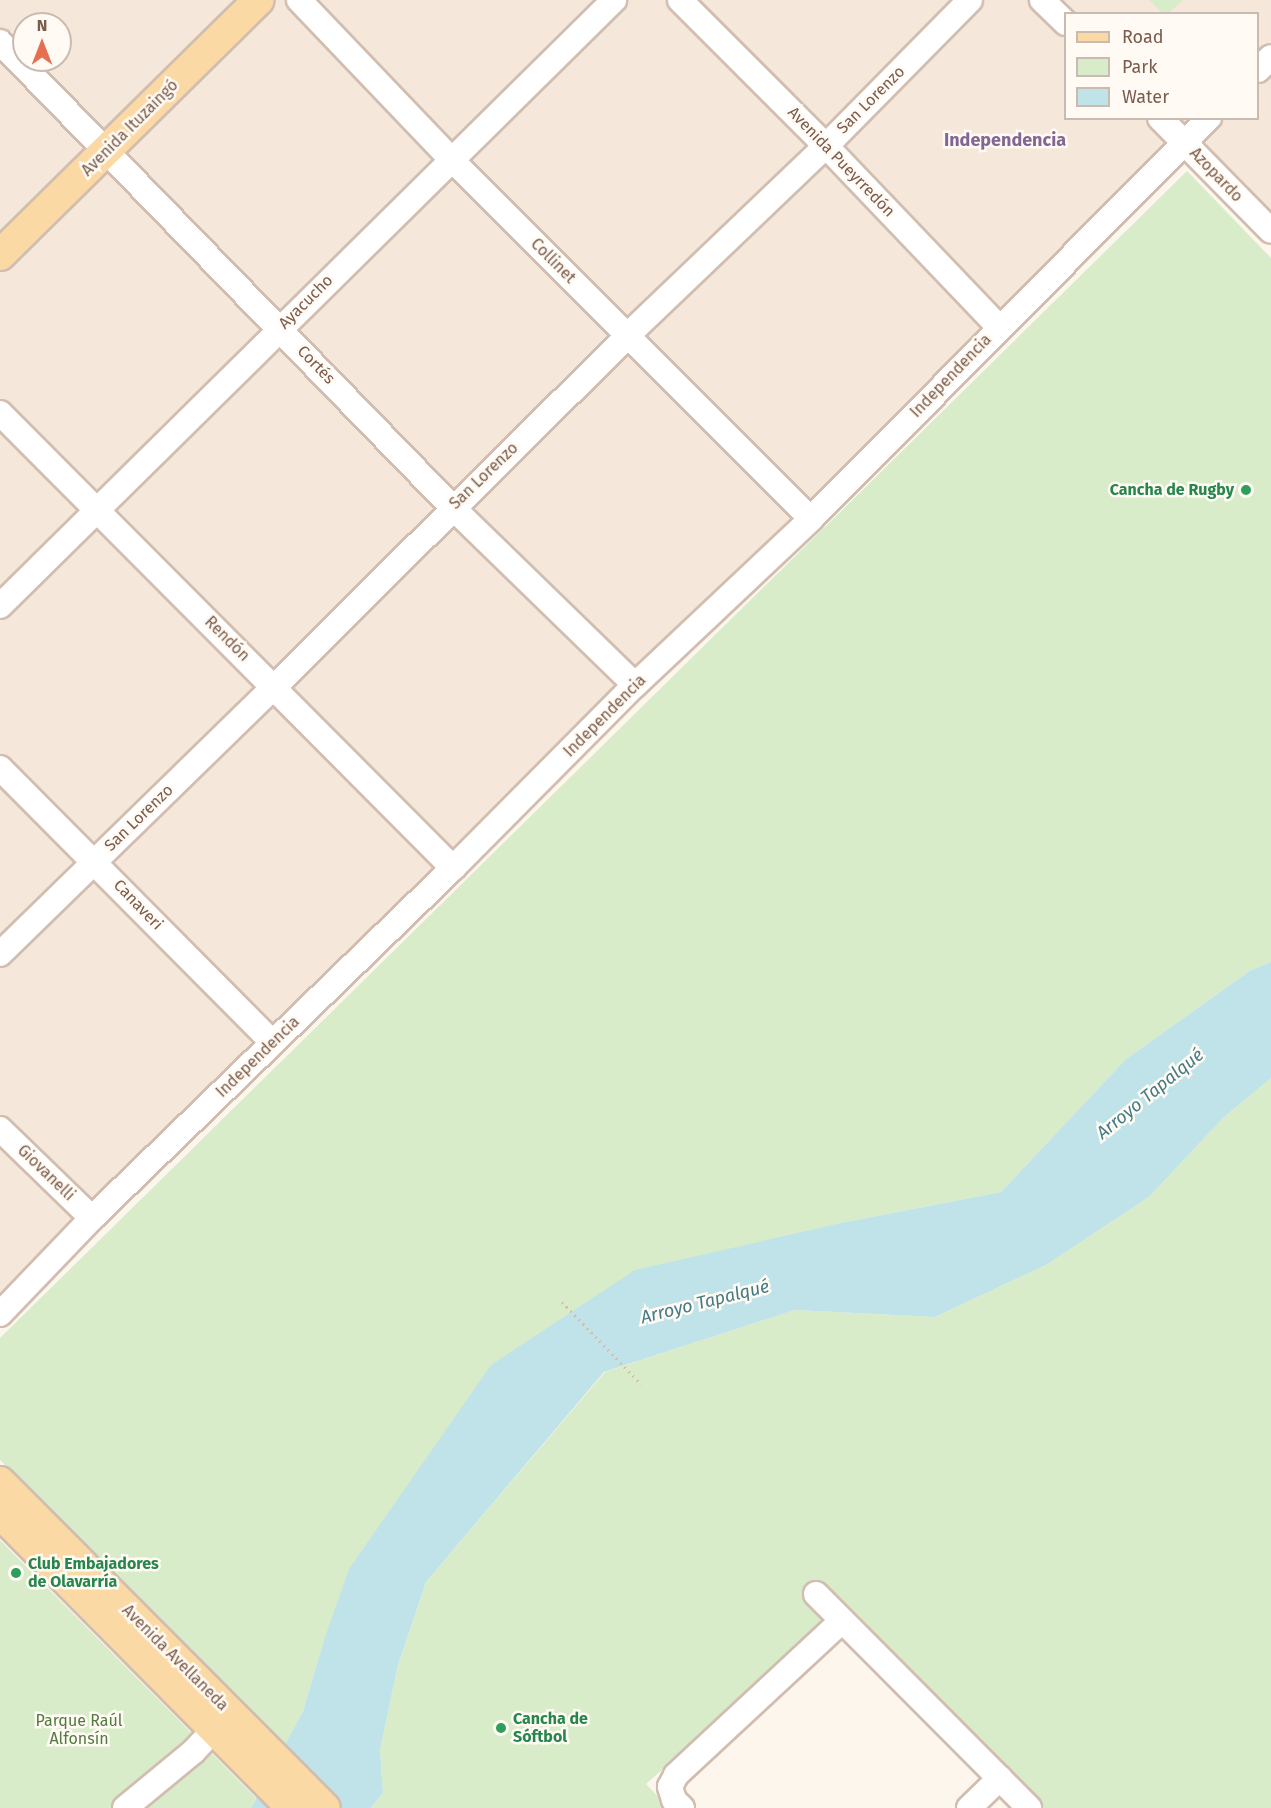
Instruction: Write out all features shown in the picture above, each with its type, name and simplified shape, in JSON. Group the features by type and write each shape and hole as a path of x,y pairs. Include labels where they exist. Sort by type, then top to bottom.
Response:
{"main road":[{"name":"Avenida Ituzaingó","path":"0,255 232,0"},
{"name":"Avenida Ituzaingó","path":"0,229 100,143 259,0"},
{"name":"Avenida Avellaneda","path":"0,1482 231,1731 292,1808"},
{"name":"Avenida Avellaneda","path":"0,1513 231,1731 325,1808"}],"street":[{"name":"Collinet","path":"299,0 451,159 811,519"},
{"name":"Ayacucho","path":"0,606 614,0"},
{"name":"Avenida Pueyrredón","path":"680,0 826,146 999,327"},
{"name":"San Lorenzo","path":"0,954 275,686 452,507 826,146 970,0"},
{"path":"1042,0 1064,23"},
{"name":"Cortés","path":"0,42 452,507 635,685"},
{"path":"1259,68 1271,57"},
{"name":"Azopardo","path":"1163,120 1271,231"},
{"name":"Independencia","path":"0,1314 92,1218 453,868 635,685 811,519 999,327 1207,120"},
{"name":"Rendón","path":"0,413 275,686 453,868"},
{"name":"Canaveri","path":"0,768 273,1043"},
{"name":"Giovanelli","path":"0,1129 92,1218"},
{"path":"816,1594 1029,1808"},
{"path":"678,1804 670,1787 676,1775 842,1620"},
{"path":"125,1808 193,1752 231,1731"},
{"path":"969,1808 1000,1778"}],"path":[{"path":"562,1302 641,1384"}],"shaded area":[{"path":"0,0 1271,0 1271,231 1185,143 0,1314"}],"green space":[{"path":"1149,0 1183,0 1170,12 1161,12"},
{"path":"1187,171 1271,258 1271,962 1251,970 1126,1059 1001,1192 846,1222 517,1350 491,1365 324,1640 303,1711 285,1745 0,1460 0,1338"},
{"path":"1271,1078 1271,1808 1044,1808 843,1609 646,1784 669,1808 371,1808 383,1793 380,1750 398,1665 426,1582 605,1372 795,1310 935,1317 1046,1265 1149,1197 1223,1118"},
{"name":"Parque Raúl Alfonsín","path":"0,1540 256,1798 251,1808 0,1808"}],"water":[{"name":"Arroyo Tapalqué","path":"1271,962 1271,1078 1223,1118 1149,1197 1046,1265 935,1317 795,1310 604,1372 426,1582 398,1665 380,1750 383,1793 371,1808 251,1808 303,1711 324,1640 349,1569 491,1365 635,1270 846,1222 1001,1192 1126,1059 1251,970"}],"place":[{"name":"Cancha de Rugby","path":"1246,490"},
{"name":"Club Embajadores de Olavarría","path":"16,1573"},
{"name":"Cancha de Sóftbol","path":"501,1728"}],"district":[{"name":"Independencia","path":"1005,140"}]}
